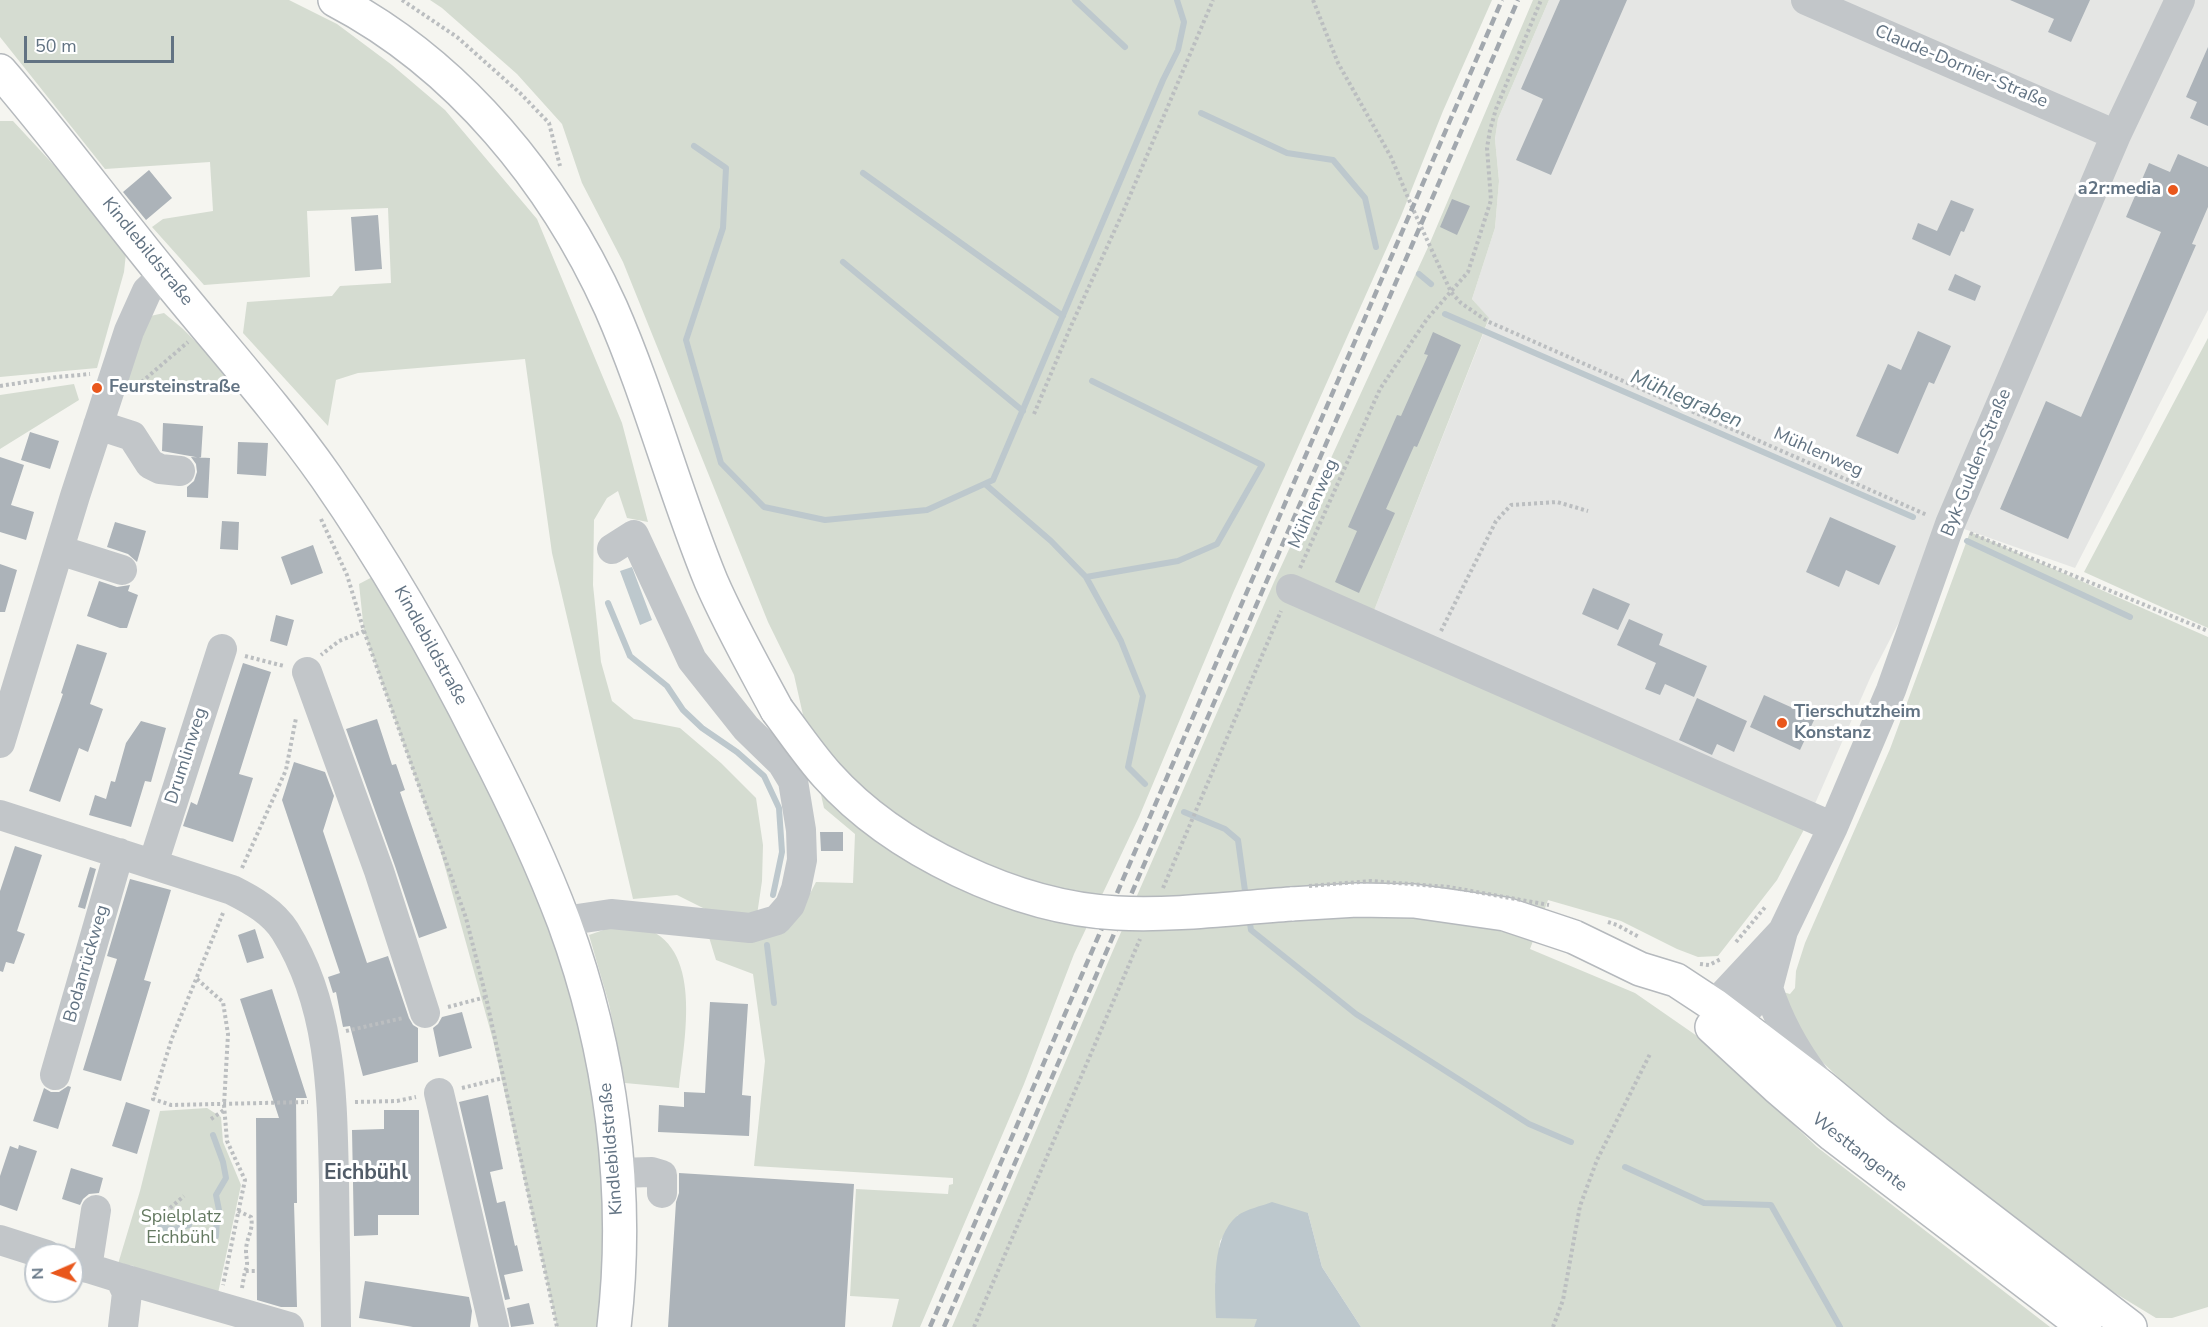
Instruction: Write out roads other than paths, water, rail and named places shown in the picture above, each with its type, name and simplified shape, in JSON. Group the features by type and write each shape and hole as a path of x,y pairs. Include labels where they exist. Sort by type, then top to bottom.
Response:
{"main road":[{"name":"Westtangente","path":"335,0 356,11 425,59 471,102 515,151 574,237 611,309 711,581 736,636 777,710 827,776 868,813 913,847 973,877 1035,899 1086,910 1128,913 1180,912 1357,900 1414,901 1505,914 1546,915 1574,937 1642,955 1721,1018 1822,1087 1876,1132 2130,1327"},
{"name":"Kindlebildstraße","path":"0,71 324,474 381,559 455,687 534,849 564,921 596,1029 610,1097 618,1173 620,1277 614,1327"},
{"name":"Westtangente","path":"1721,1018 1777,1088 1833,1135 2085,1327"}],"street":[{"name":"Claude-Dornier-Straße","path":"1806,0 2116,135"},
{"name":"Byk-Gulden-Straße","path":"1768,988 1783,930 1833,827 1891,690 1950,524 2116,135 2180,0"},
{"path":"0,743 6,701 59,550 98,424 122,383 129,331 147,291 164,275"},
{"path":"98,424 132,436 150,464 160,469 180,471"},
{"path":"564,921 611,914 750,928 777,920 790,905 802,860 801,830 793,781 782,763 747,728 692,660 634,535 612,549"},
{"path":"59,550 122,570"},
{"path":"1287,598 1431,650 1833,827"},
{"name":"Drumlinweg","path":"153,864 222,649"},
{"path":"307,672 379,871 425,1013"},
{"path":"0,815 232,890 258,903 285,930 305,970 326,1037 332,1102 336,1327"},
{"name":"Bodanrückweg","path":"55,1075 119,853"},
{"name":"Byk-Gulden-Straße","path":"1721,1018 1740,975 1783,930"},
{"path":"1721,1018 1768,988 1776,1015 1794,1048 1822,1087"},
{"path":"439,1093 494,1327"},
{"path":"618,1173 663,1175 662,1193"},
{"path":"84,1251 96,1210"},
{"path":"0,1240 24,1248"},
{"path":"84,1266 289,1327"},
{"path":"120,1278 127,1293 123,1327"}],"waterway":[{"name":"Mühlegraben","path":"1075,0 1125,47"},
{"path":"694,146 726,168 723,228 686,340 721,463 764,507 825,520 927,510 993,480 1163,80 1178,50 1184,22 1177,0"},
{"name":"Mühlegraben","path":"1201,113 1287,153 1333,160 1365,198 1376,247"},
{"path":"863,173 1063,316"},
{"path":"843,262 1023,411"},
{"name":"Mühlegraben","path":"1419,274 1431,284"},
{"name":"Mühlegraben","path":"1445,314 1913,517"},
{"path":"1086,577 1178,561 1217,544 1262,465 1092,381"},
{"path":"985,484 1051,541 1086,577 1121,641 1143,696 1128,767 1145,784"},
{"name":"Mühlegraben","path":"1967,541 2130,617"},
{"path":"608,603 630,656 667,686 683,710 702,728 737,752 764,776 779,808 782,852 773,895"},
{"path":"1184,812 1225,829 1238,840 1246,898"},
{"path":"1249,917 1251,930 1356,1014 1529,1124 1571,1142"},
{"path":"767,945 774,1003"},
{"path":"213,1135 226,1178 216,1195 220,1215 217,1218 216,1236"},
{"path":"1625,1167 1704,1203 1771,1205 1840,1327"},
{"path":"156,1227 174,1229 189,1225"},
{"path":"176,1229 183,1235"}],"railway":[{"path":"930,1327 1502,0"},
{"path":"944,1327 1518,0"}],"place":[{"name":"a2r:media","path":"2173,190"},
{"name":"Feursteinstraße","path":"97,388"},
{"name":"Tierschutzheim Konstanz","path":"1782,723"}],"district":[{"name":"Eichbühl","path":"366,1174"}],"park label":[{"name":"Spielplatz Eichbühl","path":"181,1228"}]}
